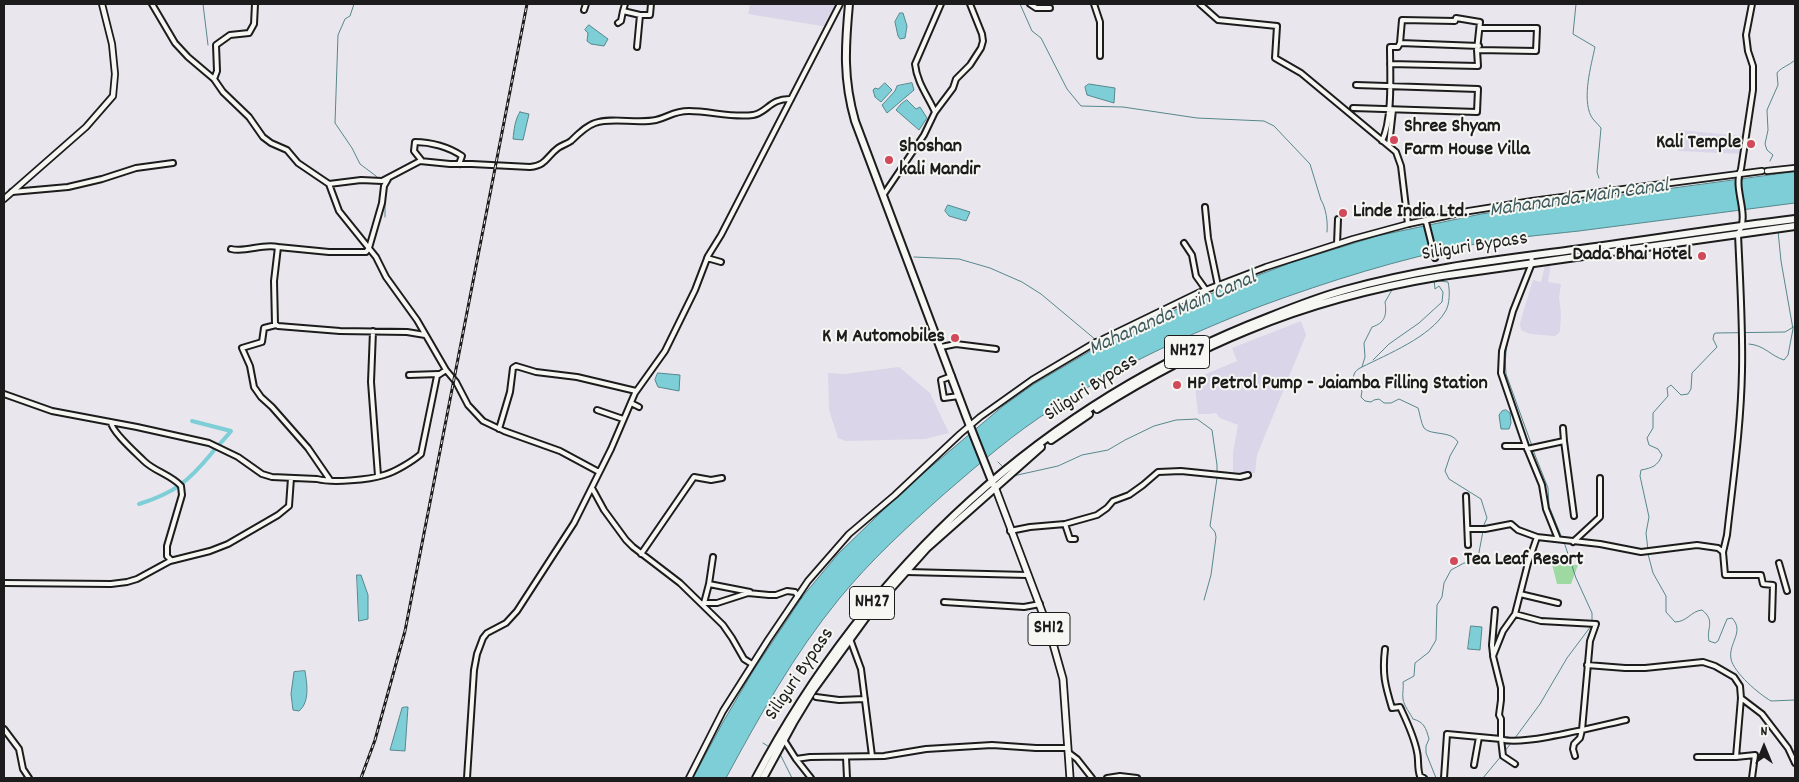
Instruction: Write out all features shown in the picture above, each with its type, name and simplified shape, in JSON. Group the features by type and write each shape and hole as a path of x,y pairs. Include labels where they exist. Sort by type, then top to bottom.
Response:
{"highway":[{"path":"849,4 845,63 847,86 856,121 993,484"},
{"name":"Siliguri Bypass","path":"756,778 780,743 819,675 866,609 936,531 1064,425 1133,381 1222,336 1316,299 1429,274 1531,255 1743,226 1784,224 1795,219"},
{"name":"NH27","path":"1784,224 1795,226"},
{"name":"NH27","path":"1442,272 1543,262 1738,234 1773,225"},
{"name":"NH27","path":"780,743 850,638 927,548 993,484"},
{"name":"NH27","path":"763,778 773,754"}],"main road":[{"name":"SH12","path":"993,484 1027,575 1040,604 1063,679 1070,778"}],"street":[{"path":"4,199 86,127 113,96 115,74 112,44 102,4"},
{"path":"152,4 175,43 203,71 214,79 223,92 249,117 263,137 287,150 298,163 329,184 340,211 369,248 386,277 413,313 446,370 456,382 468,405 483,421 529,441 560,451 599,472"},
{"path":"214,79 217,71 216,45 230,35 249,33 254,24 255,4"},
{"path":"584,10 586,4"},
{"path":"618,23 621,20 625,4"},
{"path":"623,11 650,15 651,4"},
{"path":"466,778 474,670 480,646 487,633 506,623 517,611 574,524 636,392 665,351 695,290 707,258 721,235 840,4"},
{"path":"935,112 920,83 915,64 940,4"},
{"path":"884,194 924,135 935,112 953,88 956,80 970,65 981,48 982,34 970,4"},
{"path":"1030,4 1036,8 1050,8"},
{"path":"1094,4 1100,22 1100,56"},
{"path":"1200,4 1218,20 1277,26 1275,58 1301,73 1396,152 1399,160 1408,224"},
{"path":"1752,4 1746,35 1748,51 1753,66 1753,90 1741,169 1738,176 1743,212 1743,226 1738,234 1742,373 1739,426 1727,535 1723,552 1725,574 1762,575 1763,584 1773,585 1772,619"},
{"path":"637,47 640,15"},
{"path":"1388,145 1391,110 1389,86 1390,47 1398,47 1400,43 1402,20 1455,21 1456,18 1480,22 1478,66 1390,64"},
{"path":"1400,43 1536,51 1537,28 1480,28"},
{"path":"1353,108 1477,112 1478,89 1356,85"},
{"path":"329,184 361,180 380,181 422,161 433,163 540,166 557,149 570,142 593,123 656,120 673,112 688,111 754,115 770,103 791,99"},
{"path":"1382,141 1387,132 1391,110"},
{"path":"422,161 414,151 415,142 423,142 454,150 462,156 459,164"},
{"path":"12,192 68,187 136,168 173,163"},
{"path":"689,778 723,711 752,664 798,596 823,563 849,534 970,427 1032,380 1097,341 1206,290 1266,266 1408,224 1469,211 1532,201 1795,168"},
{"path":"231,249 238,251 255,247 366,252 369,248 383,200 384,186 388,178"},
{"path":"1205,207 1208,238 1218,286"},
{"path":"1337,244 1338,219"},
{"path":"1424,222 1434,257"},
{"path":"1184,243 1192,255 1196,276 1206,290"},
{"path":"276,325 274,287 278,248"},
{"path":"1531,255 1532,263 1513,311 1502,351 1501,373 1529,447 1542,485 1546,509 1558,539"},
{"path":"707,258 722,262"},
{"path":"330,480 308,448 261,397 252,382 250,366 242,348 262,342 264,328 276,325 340,331 408,332 425,335"},
{"path":"373,331 371,387 378,476"},
{"path":"941,347 956,344 996,349"},
{"path":"498,428 510,392 513,368 516,366 536,372 577,377 636,392"},
{"path":"409,376 439,374 446,370"},
{"path":"4,394 52,411 219,446 238,456 262,474 290,478 330,480 384,475 421,454 439,374"},
{"path":"952,376 941,380 944,398 959,396"},
{"path":"631,403 639,407"},
{"path":"597,410 623,419"},
{"path":"111,422 113,430 144,461 180,485 182,495 167,546 167,556 171,560"},
{"path":"1563,428 1574,516"},
{"path":"1505,446 1529,447 1564,441"},
{"path":"1010,530 1065,524 1097,515 1108,508 1114,501 1130,494 1158,472 1181,471 1240,477 1248,475"},
{"path":"641,554 694,477 712,480 722,478"},
{"path":"4,583 119,584 137,579 171,560 210,551 228,544 278,515 289,506 290,478"},
{"path":"1573,542 1600,517 1600,478"},
{"path":"592,488 604,510 626,540 641,554 680,583 723,624 744,659 752,664"},
{"path":"1466,496 1469,529 1468,545"},
{"path":"1065,524 1070,539 1075,539"},
{"path":"1469,529 1483,529 1511,524 1518,530 1537,537 1600,544 1644,552 1697,544 1718,548 1723,552"},
{"path":"1547,538 1552,537 1555,531"},
{"path":"1493,656 1504,631 1515,614 1528,563 1537,537"},
{"path":"704,603 710,584 713,557"},
{"path":"1779,563 1787,591"},
{"path":"905,572 1027,575"},
{"path":"710,584 760,593 760,596"},
{"path":"699,603 717,603 748,593 760,596 776,595 787,591 795,592 798,596"},
{"path":"1520,594 1558,603"},
{"path":"944,602 1024,607 1040,604"},
{"path":"1495,610 1492,645 1501,688 1502,700 1499,715 1501,719 1501,739 1503,754 1515,764"},
{"path":"1515,614 1541,621 1596,624 1590,641 1582,730 1580,738 1574,744 1575,756"},
{"path":"850,638 861,669 872,756"},
{"path":"1385,649 1383,674 1392,708 1400,707 1412,731 1418,754 1418,771 1420,776 1424,778"},
{"path":"1587,665 1645,668 1690,663 1710,663 1734,677 1740,686 1741,698 1736,756"},
{"path":"816,697 839,700 865,699"},
{"path":"1741,698 1762,714 1788,748 1795,763"},
{"path":"1444,778 1447,734 1513,741 1582,730 1626,720"},
{"path":"4,729 19,749 23,769 29,778"},
{"path":"1474,765 1479,737"},
{"path":"780,743 796,758 811,778"},
{"path":"796,758 810,756 884,756 926,750 992,745 1068,750 1078,759 1092,778"},
{"path":"1697,757 1755,756 1752,778"},
{"path":"846,757 847,778"},
{"path":"1107,778 1120,776 1137,778"}],"shaded area":[{"path":"750,4 836,4 828,27 748,14"},
{"path":"1679,130 1743,136 1741,154 1678,151"},
{"path":"1551,264 1548,282 1561,284 1559,297 1560,331 1555,336 1530,334 1521,330 1520,324 1524,309 1533,280 1541,282 1545,265"},
{"path":"1301,321 1306,335 1257,455 1255,473 1240,476 1233,472 1233,453 1238,425 1220,418 1216,413 1198,414 1194,379 1237,361 1232,348"},
{"path":"899,367 930,393 949,433 925,439 846,441 838,438 829,410 828,373 845,374"}],"green space":[{"path":"1552,564 1578,565 1571,584 1557,584"}],"water":[{"path":"900,13 903,13 907,26 905,38 900,39 895,22"},
{"path":"589,25 608,39 604,46 591,44 587,41 588,33 585,30"},
{"path":"885,83 892,90 881,102 875,97 873,90 875,88 878,89"},
{"path":"912,83 914,90 887,113 882,105 895,91 897,86"},
{"path":"1089,84 1115,88 1114,103 1087,95 1085,87"},
{"path":"907,100 916,109 920,107 927,118 919,130 896,110"},
{"path":"520,112 529,114 523,140 513,139 516,121"},
{"name":"Mahananda Main Canal","path":"1795,172 1795,203 1497,240 1417,257 1338,279 1261,306 1207,328 1104,378 1054,408 1011,438 943,495 889,545 839,599 807,642 764,709 726,778 693,778 755,668 803,596 838,554 907,487 1003,406 1034,384 1109,340 1217,291 1290,263 1377,236 1481,214"},
{"path":"948,205 970,212 966,221 949,216 945,211"},
{"path":"658,373 680,375 679,391 658,387 655,380"},
{"path":"1506,410 1510,413 1511,423 1509,429 1501,429 1499,415 1502,411"},
{"path":"357,575 361,575 368,595 368,619 359,621"},
{"path":"1471,626 1482,627 1480,650 1468,649"},
{"path":"305,671 307,692 305,703 299,711 293,710 291,694 294,672"},
{"path":"408,707 405,751 390,750 402,708"}],"waterway":[{"path":"203,4 208,45"},
{"path":"354,4 350,16 345,19 338,35 335,123 360,164 378,179"},
{"path":"1020,4 1032,31 1041,38 1067,89 1081,106 1123,107 1197,118 1264,121 1274,126 1310,164 1323,203 1327,220 1327,232"},
{"name":"Mahananda Main Canal","path":"1576,4 1573,34 1595,47 1588,82 1587,100 1591,116 1601,128 1597,172 1599,178"},
{"path":"1770,161 1773,155 1767,150 1765,144 1768,130 1767,110 1778,85 1777,73 1795,60"},
{"path":"381,183 381,193"},
{"path":"383,199 385,203 385,217"},
{"path":"1749,344 1759,346 1784,360 1788,355 1793,329 1781,261 1778,231"},
{"name":"Mahananda Main Canal","path":"914,257 959,259 990,268 1022,282 1041,294 1096,340"},
{"path":"1532,446 1506,374 1505,360 1513,318 1535,265"},
{"path":"1362,367 1408,344 1438,321 1447,309 1449,302 1448,282 1439,281 1438,279"},
{"path":"1373,360 1389,344 1419,323 1442,302 1443,292 1439,286 1435,289 1434,280"},
{"path":"1392,290 1385,302 1386,311 1384,318 1380,323 1372,327 1364,343 1365,357 1362,367 1354,374 1353,385 1362,391 1361,397 1365,401 1371,402 1379,399 1384,403 1391,403 1399,399 1418,408 1424,428 1431,432 1446,434 1455,438 1458,442 1450,456 1445,471 1449,479 1481,499 1487,518 1483,527"},
{"path":"1648,550 1646,533 1649,517 1640,476 1641,470 1654,466 1659,462 1662,455 1658,449 1649,445 1647,438 1653,428 1653,413 1668,396 1667,388 1671,385 1681,395 1688,394 1691,389 1692,373 1717,347 1713,339 1716,333 1785,332 1795,326"},
{"path":"1013,476 1058,466 1082,455 1108,450 1154,426 1176,420 1197,419 1212,430 1217,465 1210,526 1215,532 1216,537 1211,575 1204,600"},
{"path":"139,504 171,491 180,485 203,464 231,431 192,421"},
{"path":"1533,450 1548,488 1549,506 1562,538"},
{"path":"998,462 1005,469"},
{"path":"1436,778 1426,753 1429,739 1427,732 1422,724 1413,719 1405,704 1403,682 1414,676 1415,663 1429,652 1436,640 1437,605 1442,597 1444,583 1451,570 1464,563 1477,563 1483,531"},
{"path":"1564,542 1576,578 1592,613 1592,622"},
{"path":"1648,554 1653,573 1666,596 1666,612 1675,622 1679,622 1702,610 1710,621 1709,641 1715,643 1718,641 1727,619 1732,618 1736,623 1737,633 1731,659 1742,677 1771,701 1795,700"},
{"path":"1515,738 1540,704 1567,658 1591,626"},
{"path":"1504,752 1512,742"},
{"path":"763,743 771,748"},
{"path":"780,754 792,778"},
{"path":"1483,778 1502,755"}],"railway":[{"path":"361,778 375,740 405,631 527,4"}],"place":[{"name":"Shree Shyam Farm House Villa","path":"1394,140"},
{"name":"Kali Temple","path":"1751,144"},
{"name":"Shoshan kali Mandir","path":"889,160"},
{"name":"Linde India Ltd.","path":"1343,213"},
{"name":"Dada Bhai Hotel","path":"1702,256"},
{"name":"K M Automobiles","path":"955,338"},
{"name":"HP Petrol Pump - Jaiamba Filling Station","path":"1177,385"},
{"name":"Tea Leaf Resort","path":"1454,561"}]}
